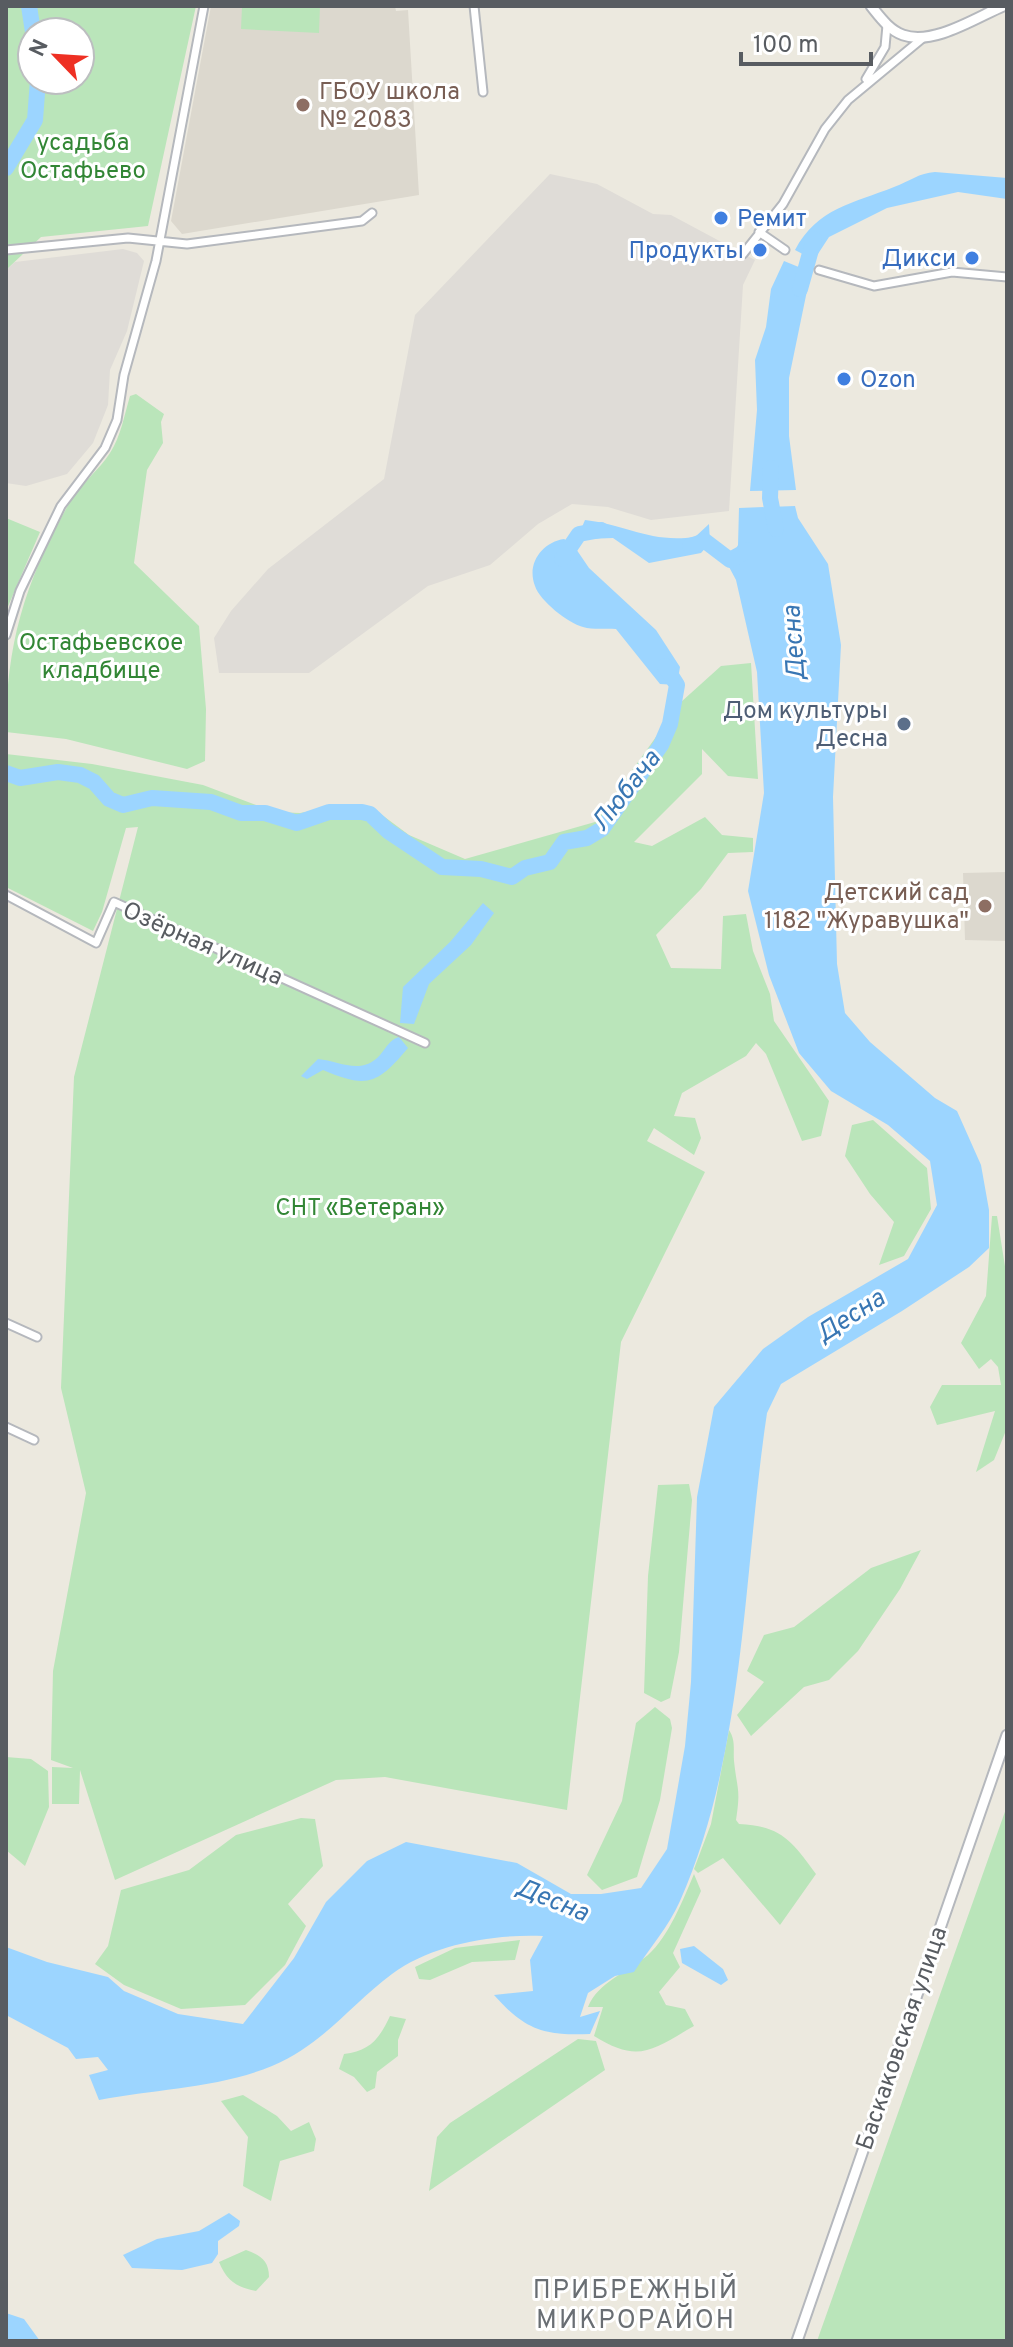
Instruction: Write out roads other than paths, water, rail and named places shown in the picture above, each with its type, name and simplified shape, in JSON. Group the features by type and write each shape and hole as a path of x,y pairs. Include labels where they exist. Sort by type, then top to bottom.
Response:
{"street":[{"path":"6,635 20,591 61,506 99,458 114,430 124,375 144,310 204,6"},
{"path":"474,6 483,92"},
{"path":"871,6 887,24 905,36 924,37"},
{"path":"860,87 924,37 1003,6"},
{"path":"743,254 783,204 825,129 860,87 885,47 887,24"},
{"path":"6,250 128,238 187,244 362,221 372,213"},
{"path":"759,232 785,250"},
{"path":"819,270 874,286 952,272 1007,277"},
{"name":"Озёрная улица","path":"6,895 96,943 114,902 425,1043"},
{"path":"6,1323 37,1337"},
{"path":"6,1427 34,1440"},
{"name":"Баскаковская улица","path":"797,2341 1007,1735"}],"water":[{"path":"935,172 1007,178 1007,199 958,192 887,208 829,237 814,260 795,250 804,236 825,216 851,203"},
{"path":"784,261 806,270 809,281 789,378 789,436 796,490 750,491 757,410 755,360 766,327 771,289"},
{"path":"795,506 798,518 828,564 841,645 833,797 837,964 845,1013 870,1042 935,1098 957,1111 981,1165 989,1210 989,1248 969,1267 902,1311 781,1384 767,1413 730,1723 702,1844 680,1901 634,1972 615,1976 588,1993 580,2017 600,2011 590,2034 560,2034 536,2028 516,2016 494,1995 533,1991 530,1960 543,1936 484,1939 444,1948 408,1964 377,1986 307,2047 272,2066 209,2084 99,2100 89,2075 108,2070 98,2057 76,2059 68,2048 6,2015 6,1947 47,1962 108,1977 124,1991 178,2014 243,2024 294,1958 326,1902 367,1861 406,1842 517,1863 571,1894 601,1894 641,1888 667,1849 685,1746 691,1682 697,1497 714,1407 763,1349 808,1317 908,1259 937,1205 930,1161 888,1125 831,1091 799,1053 769,975 748,891 764,793 757,672 736,580 728,565 738,545 739,508"},
{"path":"585,520 664,538 695,537 709,524 710,543 701,553 649,563 613,538 587,539 579,534"},
{"path":"564,539 572,543 589,568 656,630 680,667 677,685 660,684 616,629 577,625 542,598 533,578 535,562 549,544"},
{"path":"483,903 494,913 471,945 429,984 414,1024 400,1023 403,987 450,942"},
{"path":"399,1037 408,1048 380,1076 371,1080 351,1080 323,1070 307,1079 301,1076 318,1059 350,1066 365,1065"},
{"path":"694,1946 723,1969 728,1980 721,1985 682,1963 680,1949"},
{"path":"229,2213 240,2221 239,2226 218,2241 218,2254 212,2263 182,2270 132,2268 123,2255 157,2239 199,2231"},
{"path":"6,2313 24,2319 40,2341 6,2341"}],"waterway":[{"name":"Любача","path":"29,6 31,16"},
{"name":"Любача","path":"6,168 35,120 37,96"},
{"name":"Десна","path":"800,289 814,239"},
{"name":"Десна","path":"771,468 770,498 776,529"},
{"name":"Любача","path":"562,559 579,534 601,530"},
{"name":"Любача","path":"690,546 705,541 730,560 748,550"},
{"name":"Любача","path":"6,773 20,778 58,772 80,775 94,782 109,799 123,805 152,798 211,802 241,813 265,813 297,823 329,812 362,812 370,814 388,831 442,867 481,869 512,877 525,868 550,862 564,842 587,838 602,829 661,745 670,724 677,685 665,666"}],"place":[{"name":"ГБОУ школа № 2083","path":"303,105"},
{"name":"Ремит","path":"721,218"},
{"name":"Продукты","path":"760,250"},
{"name":"Дикси","path":"972,258"},
{"name":"Ozon","path":"844,379"},
{"name":"Дом культуры Десна","path":"904,724"},
{"name":"Детский сад 1182 \"Журавушка\"","path":"985,906"}],"district":[{"name":"ПРИБРЕЖНЫЙ МИКРОРАЙОН","path":"636,2304"}],"park label":[{"name":"усадьба Остафьево","path":"83,156"},
{"name":"Остафьевское кладбище","path":"101,656"},
{"name":"СНТ «Ветеран»","path":"360,1207"}]}
